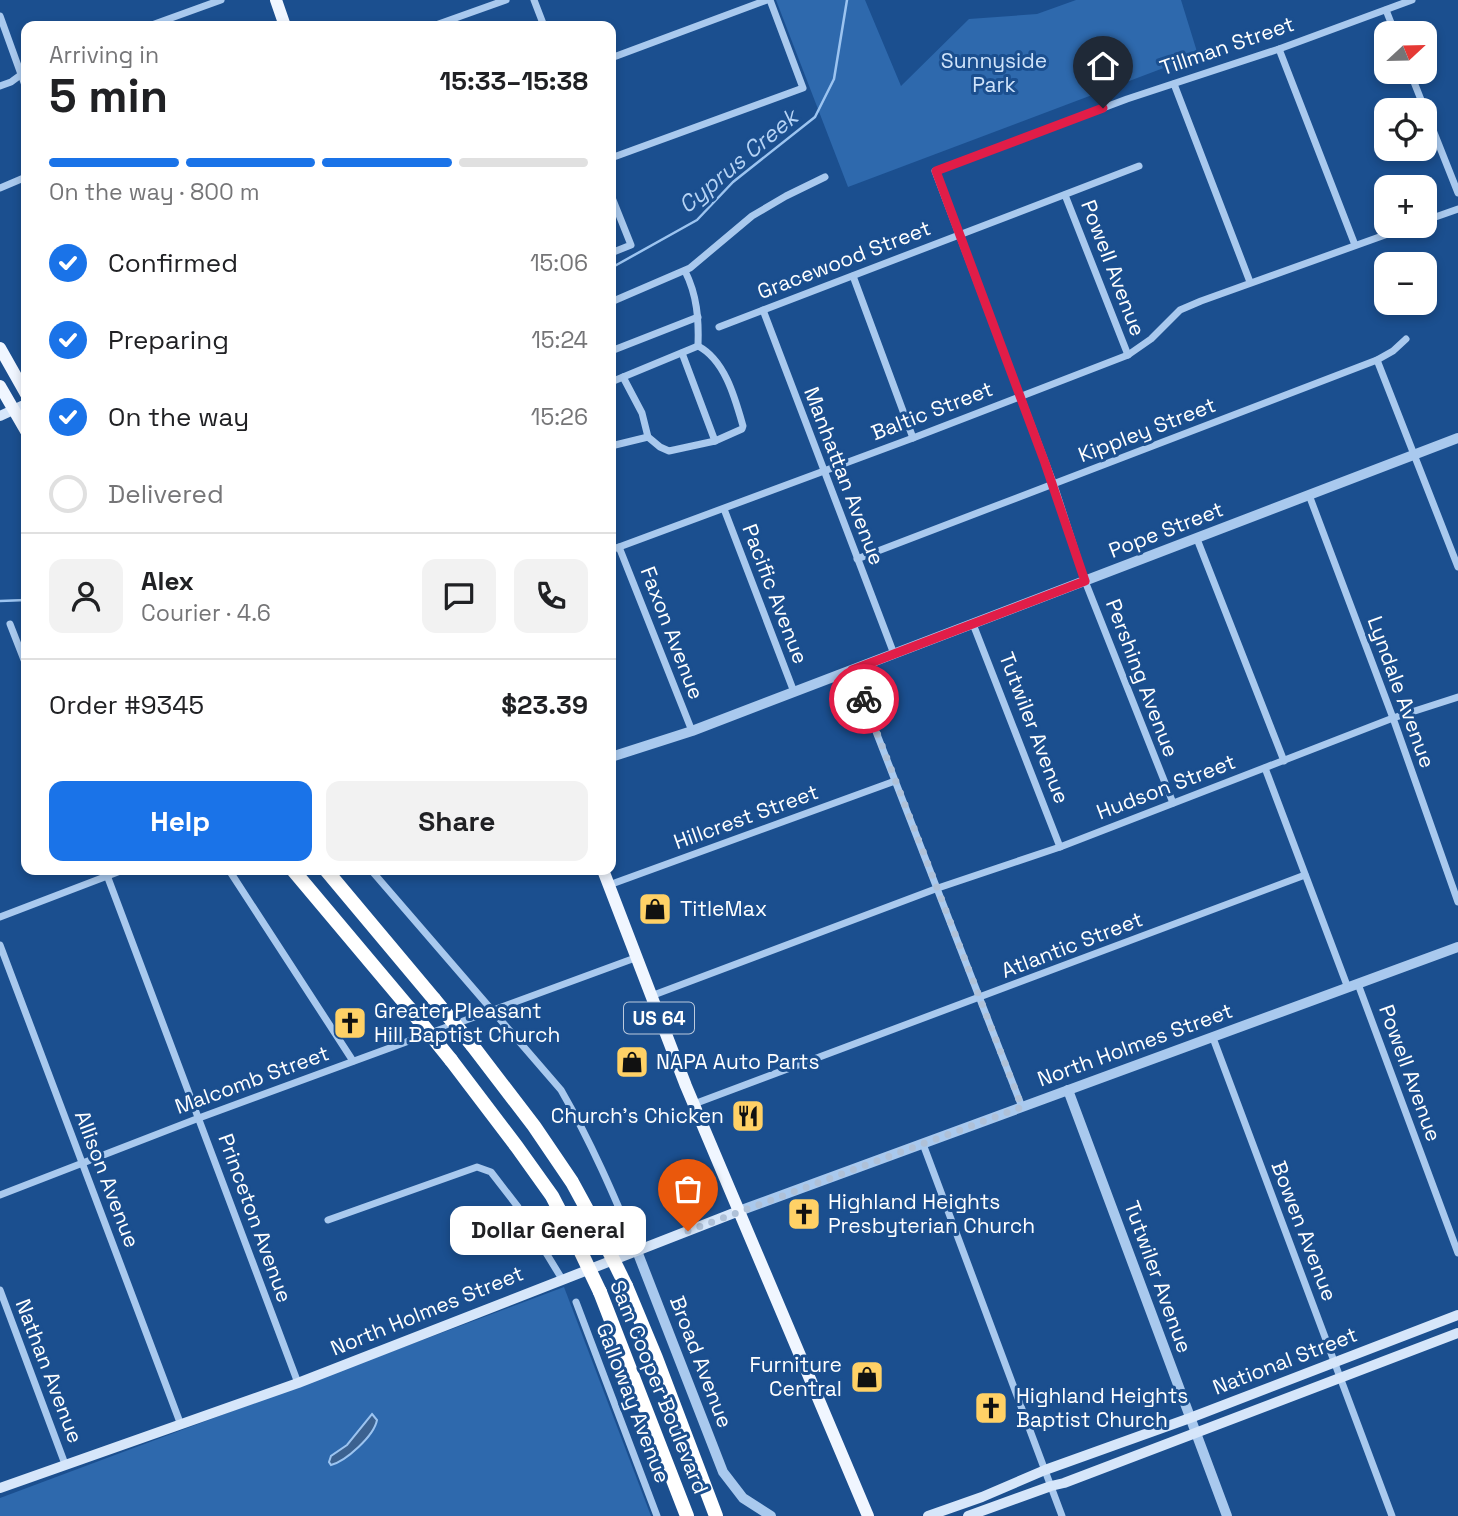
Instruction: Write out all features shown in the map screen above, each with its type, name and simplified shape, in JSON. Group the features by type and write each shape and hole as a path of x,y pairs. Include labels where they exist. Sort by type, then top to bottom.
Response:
{"highway":[{"name":"Sam Cooper Boulevard","path":"297,875 451,1060 552,1196 600,1292 688,1516"},
{"name":"Sam Cooper Boulevard","path":"330,875 472,1045 534,1126 572,1182 626,1286 716,1516"},
{"path":"688,1439 723,1516"}],"main road":[{"path":"276,0 283,21"},
{"path":"0,348 21,385"},
{"path":"0,386 20,407 0,416"},
{"name":"US 64","path":"605,875 694,1104 868,1516"},
{"name":"North Holmes Street","path":"0,1488 298,1383 739,1211"},
{"name":"National Street","path":"928,1516 1458,1315"},
{"name":"National Street","path":"968,1516 1064,1483 1458,1333"}],"street":[{"path":"163,21 221,0"},
{"path":"447,21 506,0"},
{"path":"534,0 542,21"},
{"path":"616,56 768,0 803,88 616,156"},
{"name":"Tillman Street","path":"936,171 1412,0"},
{"path":"1386,10 1390,21"},
{"path":"0,16 21,65"},
{"path":"1279,49 1354,245"},
{"path":"0,86 21,74"},
{"path":"1174,84 1250,282"},
{"path":"1415,84 1458,193"},
{"name":"Gracewood Street","path":"719,327 1139,166"},
{"name":"Pershing Avenue","path":"936,171 1054,485 1085,581 1173,803"},
{"path":"616,300 685,271 752,216 825,177"},
{"path":"0,188 21,179"},
{"name":"Powell Avenue","path":"1065,195 1128,355"},
{"path":"616,208 631,245 616,251"},
{"path":"1437,216 1458,209"},
{"name":"Baltic Street","path":"616,548 1128,355 1151,339 1180,310 1375,238"},
{"path":"685,271 693,285 698,317 698,346"},
{"path":"853,276 914,438"},
{"name":"Manhattan Avenue","path":"763,310 894,654"},
{"path":"616,349 698,317"},
{"name":"Kippley Street","path":"857,559 1377,360 1406,339"},
{"path":"616,380 698,346"},
{"path":"623,377 642,413 648,437 669,451 715,440 742,429 734,400 717,361 710,352 698,346"},
{"path":"682,353 715,440"},
{"path":"1377,360 1458,567"},
{"path":"616,445 648,437"},
{"name":"Pope Street","path":"616,755 692,731 1458,438"},
{"name":"Lyndale Avenue","path":"1308,495 1393,718 1458,902"},
{"name":"Pacific Avenue","path":"724,509 794,692"},
{"path":"1197,538 1284,761"},
{"name":"Faxon Avenue","path":"620,547 692,731"},
{"path":"10,624 21,652"},
{"name":"Tutwiler Avenue","path":"973,624 1060,847"},
{"path":"852,670 1022,1107"},
{"name":"Hudson Street","path":"651,996 938,888 1060,847 1393,718 1458,697"},
{"name":"Powell Avenue","path":"1265,768 1305,875 1353,986 1458,1253"},
{"name":"Hillcrest Street","path":"609,886 895,781"},
{"path":"0,917 101,875"},
{"name":"Princeton Avenue","path":"107,875 298,1383"},
{"path":"232,875 353,1061"},
{"name":"Broad Avenue","path":"375,875 561,1090 583,1127 607,1177 723,1472 743,1498 771,1516"},
{"name":"Atlantic Street","path":"694,1104 1305,875"},
{"name":"Allison Avenue","path":"0,945 181,1425"},
{"name":"North Holmes Street","path":"739,1211 1458,947"},
{"name":"Malcomb Street","path":"0,1195 199,1118 635,958"},
{"name":"Bowen Avenue","path":"1213,1038 1392,1516"},
{"name":"Tutwiler Avenue","path":"1068,1090 1227,1516"},
{"path":"923,1144 1062,1516"},
{"path":"328,1220 477,1167 491,1172 512,1198 562,1279"},
{"name":"Nathan Avenue","path":"0,1290 65,1464"},
{"name":"Galloway Avenue","path":"576,1302 657,1516"}],"green space":[{"name":"Sunnyside Park","path":"776,0 865,0 901,86 969,19 1037,14 1076,0 1181,0 1198,55 848,187"},
{"path":"564,1287 651,1516 0,1516 0,1498"}],"shaded area":[{"path":"372,1414 377,1420 371,1433 344,1459 331,1465 331,1456 347,1445"}],"waterway":[{"name":"Cyprus Creek","path":"616,265 697,220 733,182 815,117 834,79 847,0"},
{"path":"0,601 21,600"}],"way so far":[{"path":"688,1231 1022,1107 864,699"}],"place":[{"name":"TitleMax","path":"655,909"},
{"name":"Greater Pleasant Hill Baptist Church","path":"350,1023"},
{"name":"NAPA Auto Parts","path":"632,1062"},
{"name":"Church's Chicken","path":"748,1116"},
{"name":"Highland Heights Presbyterian Church","path":"804,1214"},
{"name":"Dollar General","path":"688,1231"},
{"name":"Furniture Central","path":"867,1377"},
{"name":"Highland Heights Baptist Church","path":"991,1408"}],"route":[{"path":"864,699 852,670 1085,581 1021,396 936,171 1103,108"}]}
